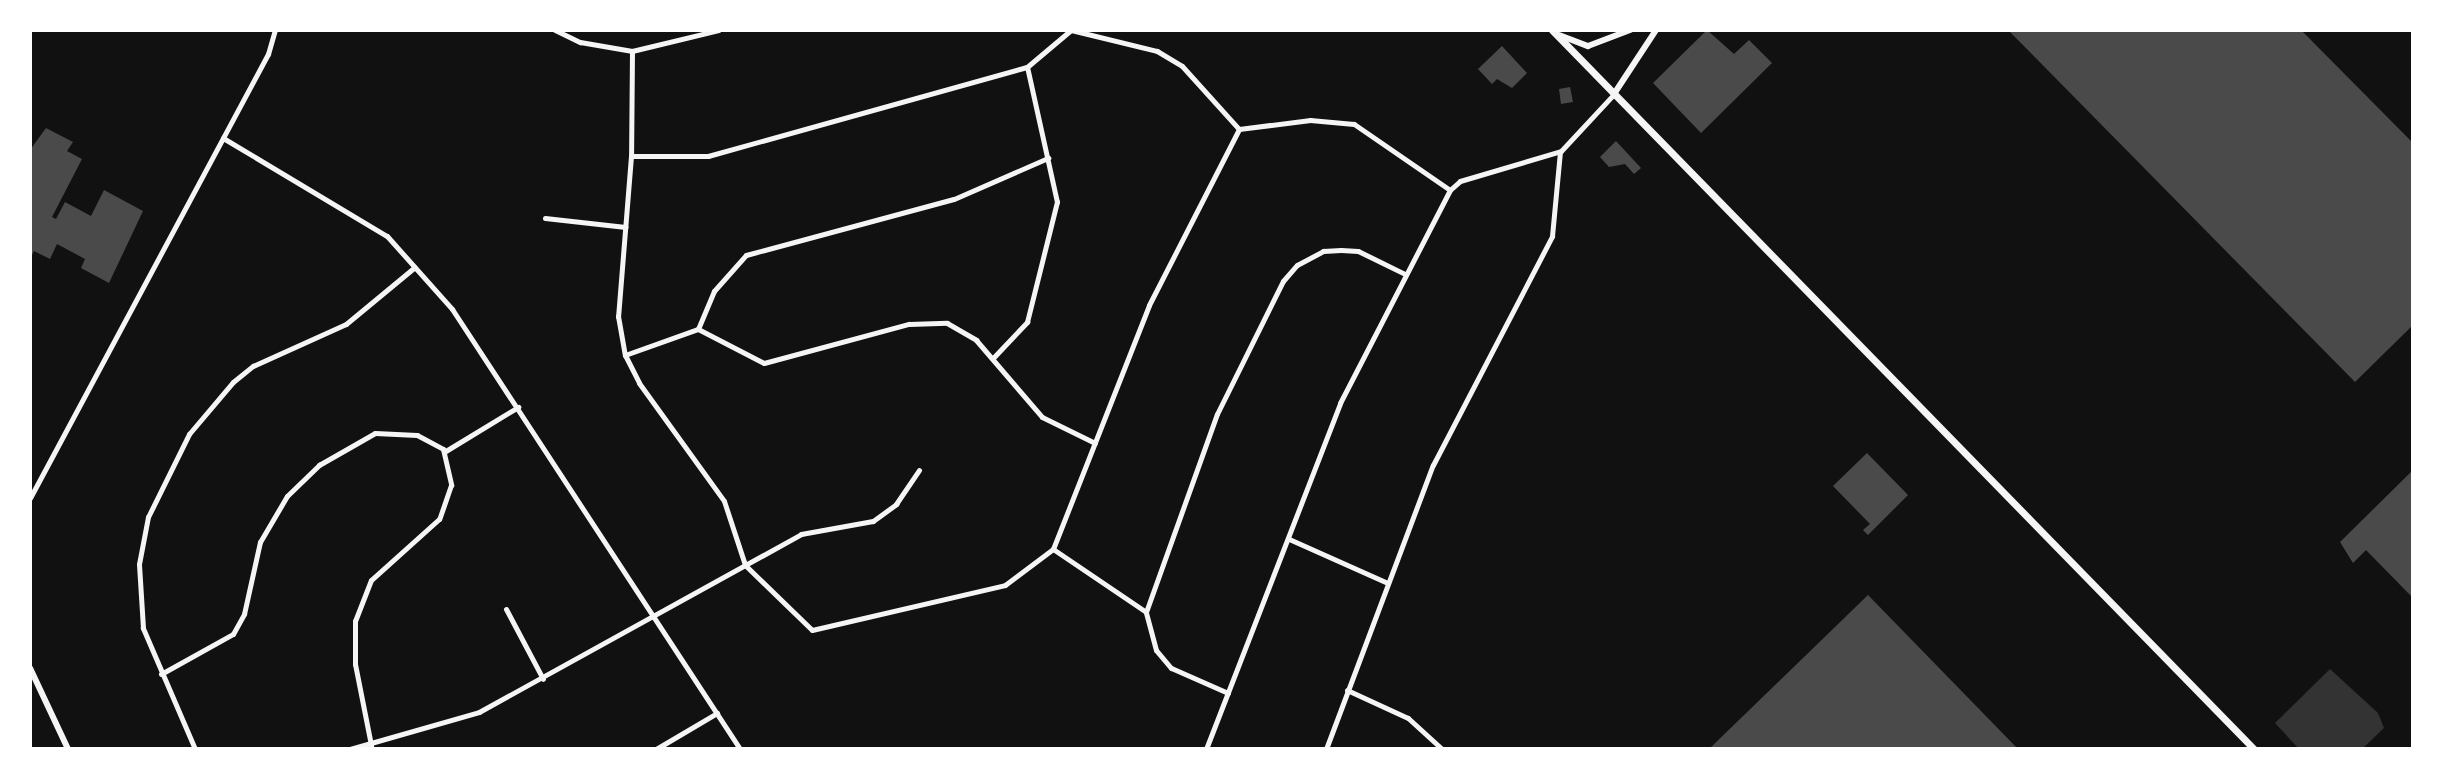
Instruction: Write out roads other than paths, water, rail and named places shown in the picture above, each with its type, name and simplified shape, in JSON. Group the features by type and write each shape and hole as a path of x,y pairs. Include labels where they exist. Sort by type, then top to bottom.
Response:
{"main road":[{"path":"1554,32 2254,749"}],"street":[{"path":"30,498 268,54 275,30"},
{"path":"555,30 580,42 632,51 719,30"},
{"path":"631,156 708,156 1027,67 1071,30 1157,51 1182,66 1239,129"},
{"path":"1554,32 1588,46 1630,30"},
{"path":"1206,749 1340,403 1450,190 1460,181 1561,151 1614,94 1656,30"},
{"path":"632,51 631,156 618,316 625,355 639,383 724,501 745,565 802,624 823,631 1005,585 1053,549 1149,305 1239,129"},
{"path":"993,358 1027,322 1057,202 1027,67"},
{"path":"1239,129 1310,120 1354,124 1450,190"},
{"path":"223,138 348,208 387,236 452,309 657,616 740,749"},
{"path":"1326,749 1433,465 1552,236 1561,151"},
{"path":"698,329 714,291 746,255 954,199 1048,158"},
{"path":"545,218 625,227"},
{"path":"1228,693 1171,668 1156,650 1146,612 1217,414 1289,273 1310,257 1341,250 1358,251 1405,274"},
{"path":"195,749 143,628 142,539 189,434 212,403 253,366 346,324 415,267"},
{"path":"625,355 698,329 764,363 909,324 947,323 993,358 1042,417 1095,443"},
{"path":"444,452 518,407"},
{"path":"161,674 233,634 244,614 260,542 287,496 319,465 359,439 389,431 431,440 444,452 451,485 445,510 371,580 355,621 355,664 371,745"},
{"path":"350,749 479,712 801,534 873,521 896,504 919,470"},
{"path":"1289,539 1388,583"},
{"path":"1053,549 1146,612"},
{"path":"506,609 543,679"},
{"path":"30,668 68,749"},
{"path":"1347,690 1408,718 1442,749"},
{"path":"656,749 717,713"}]}
